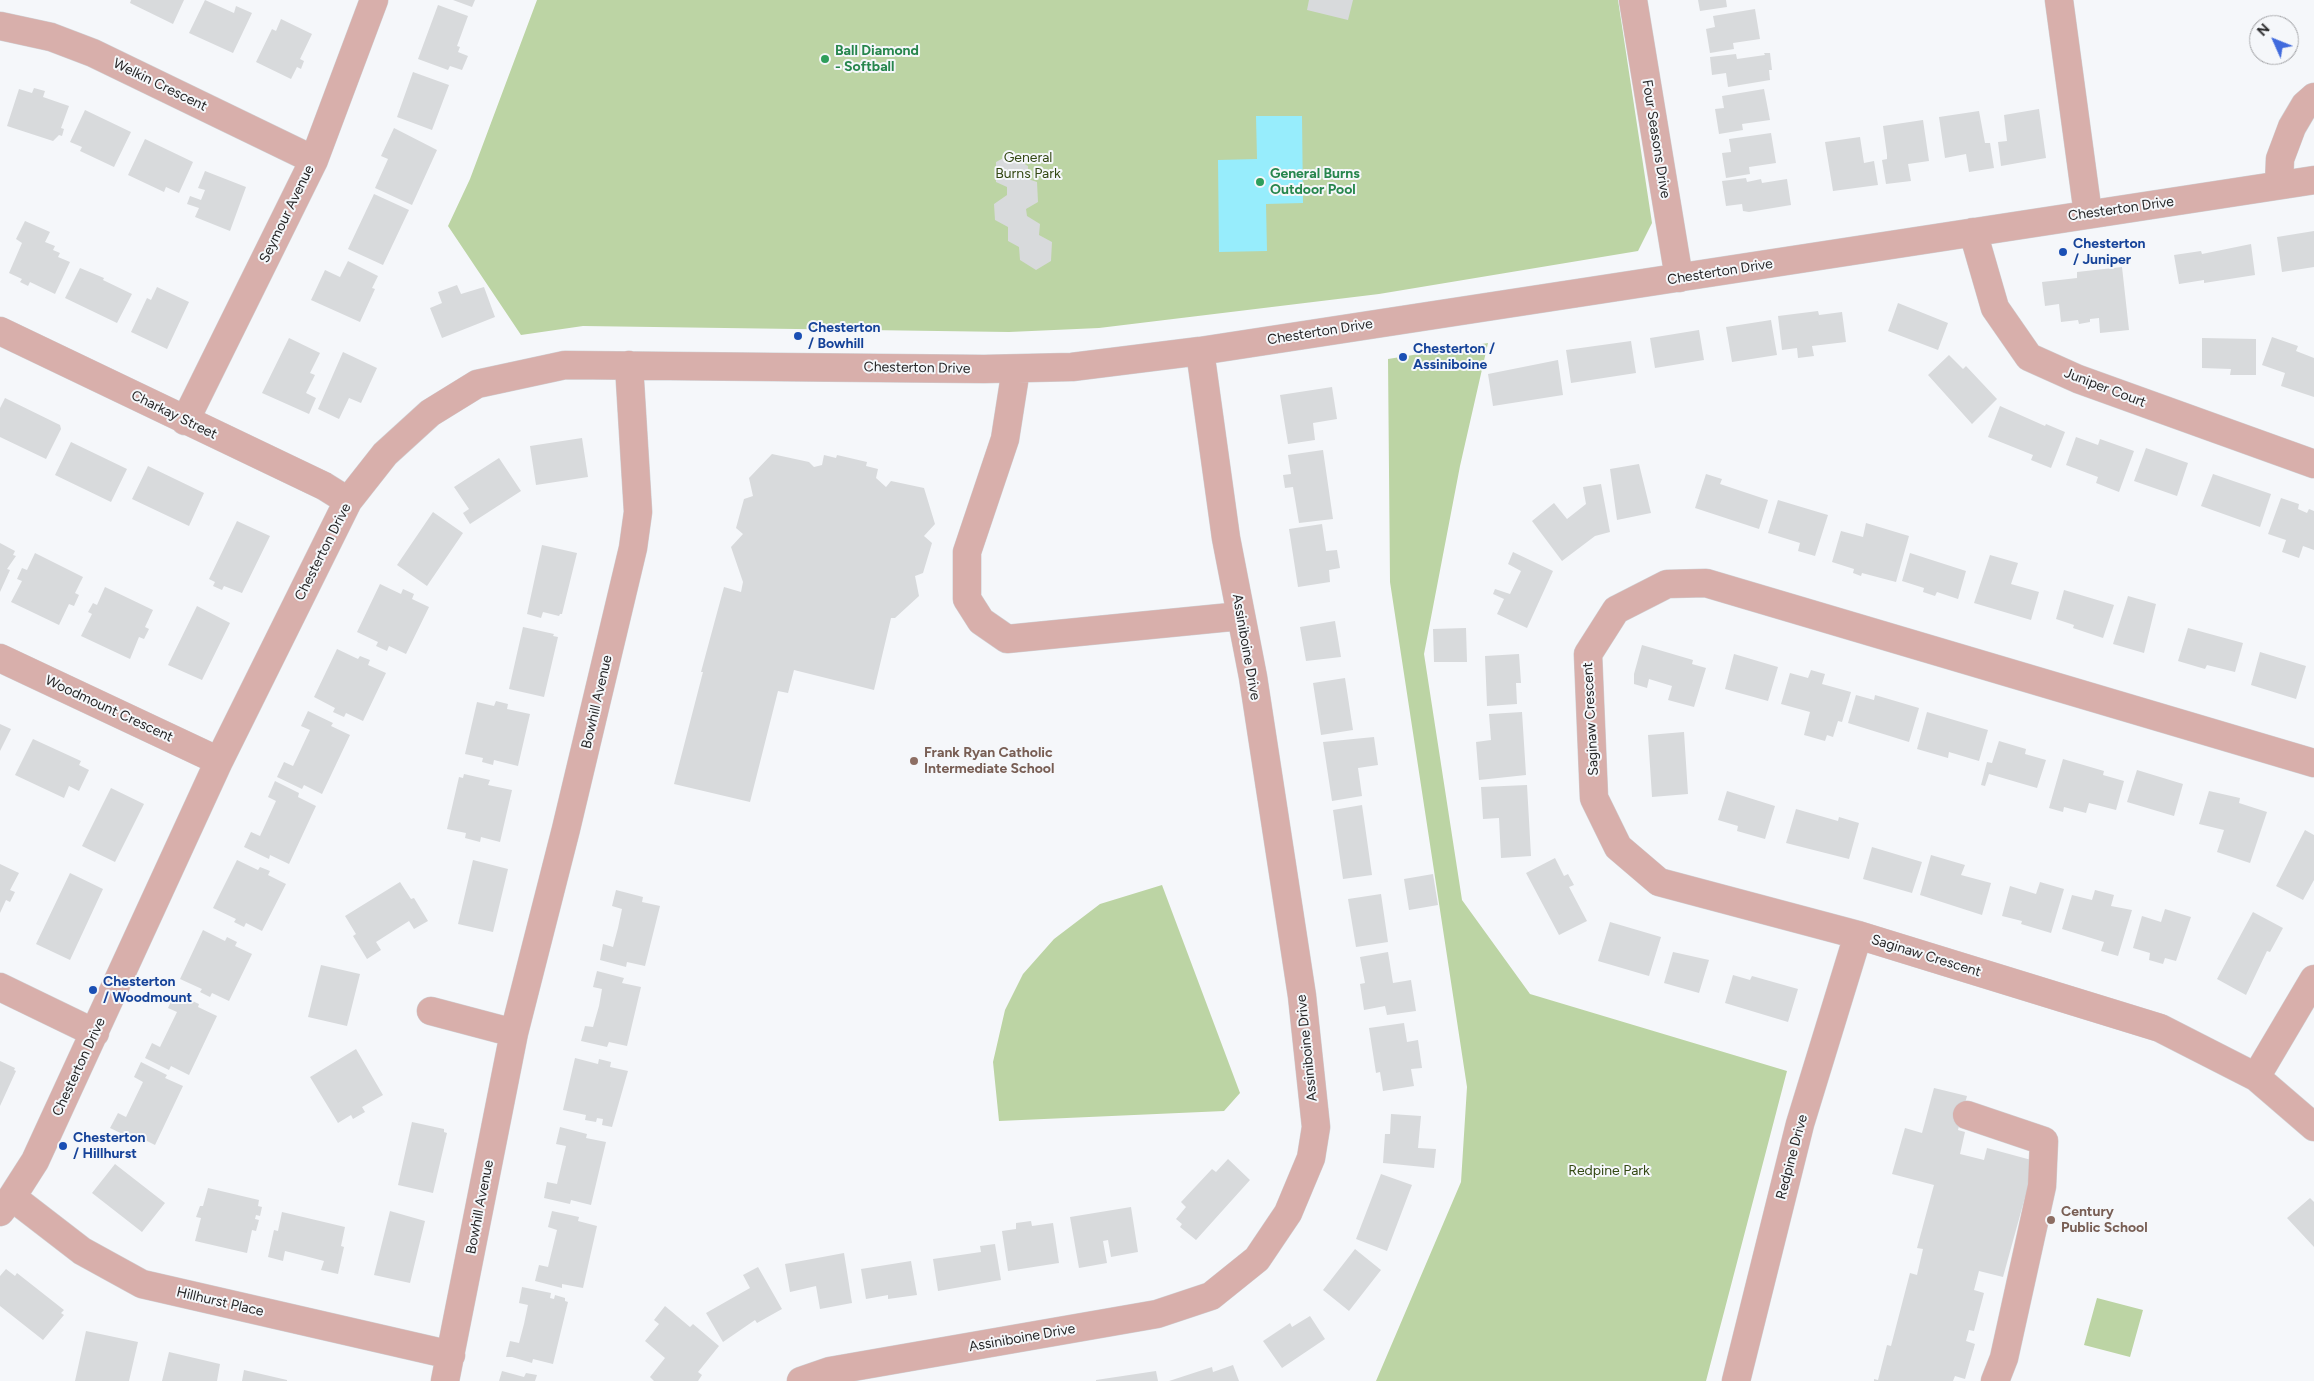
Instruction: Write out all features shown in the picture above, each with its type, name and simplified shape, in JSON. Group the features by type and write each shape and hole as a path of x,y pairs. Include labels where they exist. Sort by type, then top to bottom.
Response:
{"street":[{"name":"Seymour Avenue","path":"184,420 314,160 374,0"},
{"name":"Four Seasons Drive","path":"1633,0 1679,278"},
{"path":"2059,0 2088,214"},
{"name":"Welkin Crescent","path":"0,26 51,37 93,52 314,160"},
{"path":"2279,185 2280,159 2292,127 2305,106 2314,97"},
{"name":"Chesterton Drive","path":"6,1204 35,1161 219,761 348,501 385,454 430,413 477,384 565,365 1016,369 1072,367 1200,351 2314,180"},
{"name":"Juniper Court","path":"1973,232 1995,308 2029,357 2078,379 2314,464"},
{"name":"Charkay Street","path":"0,331 324,486 348,501"},
{"name":"Assiniboine Drive","path":"802,1381 830,1371 1158,1314 1211,1296 1257,1259 1288,1213 1311,1158 1316,1127 1302,996 1253,677 1226,538 1200,351"},
{"name":"Bowhill Avenue","path":"448,1368 514,1034 566,830 633,548 638,512 630,365"},
{"path":"1016,369 1005,439 967,552 967,599 981,621 1007,638 1241,616"},
{"name":"Saginaw Crescent","path":"2314,763 1706,583 1667,584 1616,610 1588,654 1594,798 1618,847 1659,882 1858,935 2160,1028 2256,1077 2314,1127"},
{"name":"Woodmount Crescent","path":"0,658 219,761"},
{"name":"Redpine Drive","path":"1736,1381 1800,1124 1858,935"},
{"path":"2256,1077 2314,979"},
{"path":"0,987 95,1032"},
{"path":"431,1010 514,1034"},
{"path":"1967,1115 2044,1141 2042,1186 2004,1358 1995,1381"},
{"name":"Hillhurst Place","path":"6,1204 82,1251 142,1284 448,1368"}],"green space":[{"name":"General Burns Park","path":"537,0 1618,0 1652,223 1638,251 1379,294 1099,328 1009,332 583,326 521,335 448,226 470,179"},
{"name":"Redpine Park","path":"1488,343 1460,466 1424,654 1462,900 1530,994 1787,1071 1706,1381 1376,1381 1461,1182 1467,1087 1390,582 1388,359"},
{"path":"1162,885 1240,1093 1224,1111 999,1121 993,1062 1005,1010 1023,974 1054,939 1100,904"},
{"path":"2097,1298 2143,1310 2130,1357 2084,1345"}],"water":[{"name":"General Burns Outdoor Pool","path":"1256,116 1302,116 1303,203 1266,204 1267,251 1219,252 1218,160 1257,159"}],"building":[{"path":"131,0 184,0 173,24 130,3"},
{"path":"205,0 234,13 236,6 252,13 233,53 189,33"},
{"path":"453,0 475,0 472,7"},
{"path":"1309,0 1353,0 1348,20 1307,10"},
{"path":"1698,0 1726,0 1727,7 1700,11"},
{"path":"438,5 468,16 457,46 460,47 458,52 468,56 462,70 450,66 448,70 418,59"},
{"path":"1755,9 1760,39 1733,43 1734,49 1710,53 1706,29 1715,27 1713,16"},
{"path":"281,19 312,34 300,59 304,61 301,69 297,67 291,79 256,62 272,29 276,31"},
{"path":"1764,53 1770,53 1772,70 1769,70 1770,80 1728,87 1726,73 1712,75 1710,57 1736,54 1737,59 1765,55"},
{"path":"413,72 449,85 432,130 397,117"},
{"path":"34,88 45,91 43,97 69,106 61,128 64,129 62,136 59,135 53,141 7,126 19,89 32,93"},
{"path":"1764,89 1770,120 1742,124 1743,130 1719,134 1715,109 1724,108 1722,96"},
{"path":"2039,109 2046,158 2001,166 1998,142 2007,141 2004,115"},
{"path":"85,110 131,132 114,167 80,151 82,147 70,142"},
{"path":"1979,111 1985,143 1990,143 1994,168 1969,172 1966,154 1945,158 1939,117"},
{"path":"1923,120 1929,161 1908,164 1911,181 1886,184 1882,160 1887,159 1883,126"},
{"path":"394,128 437,150 412,205 375,188 388,159 381,156"},
{"path":"1771,133 1776,163 1749,167 1750,174 1726,178 1722,153 1731,152 1729,139"},
{"path":"1860,137 1864,163 1874,161 1878,185 1833,191 1825,142"},
{"path":"145,139 193,162 179,193 166,187 164,192 128,175"},
{"path":"1009,155 1028,166 1028,179 1037,182 1038,202 1026,209 1027,216 1040,224 1039,235 1052,242 1051,261 1036,270 1020,260 1019,247 1008,241 1008,227 995,220 994,204 1007,195 1007,187 996,182 996,162"},
{"path":"205,171 246,187 230,231 195,217 199,208 187,204 190,196 201,200 205,190 198,188"},
{"path":"1746,178 1747,182 1761,179 1762,183 1787,179 1791,205 1749,212 1743,211 1742,204 1726,206 1722,181"},
{"path":"374,194 409,210 383,265 348,249"},
{"path":"25,221 50,232 45,242 55,246 53,250 60,253 58,257 70,262 55,294 30,282 28,286 20,282 22,279 9,273 22,243 16,239"},
{"path":"2314,231 2314,267 2282,272 2277,237"},
{"path":"2251,244 2255,275 2204,283 2204,280 2179,284 2174,255 2201,251 2202,254"},
{"path":"348,261 378,276 372,288 375,289 360,322 311,300 325,270 340,277"},
{"path":"2122,267 2129,330 2100,333 2099,318 2090,319 2090,322 2079,324 2078,320 2061,322 2059,304 2045,306 2042,282 2077,278 2077,272"},
{"path":"80,268 104,278 103,280 132,294 117,323 65,298"},
{"path":"457,285 461,294 484,287 495,317 442,338 430,308 442,303 438,292"},
{"path":"157,287 189,302 167,349 131,332 147,298 151,300"},
{"path":"1898,303 1948,323 1938,350 1888,331"},
{"path":"1818,311 1819,315 1842,312 1846,342 1812,346 1814,356 1798,358 1797,348 1782,350 1778,316"},
{"path":"1771,320 1777,355 1732,362 1726,327"},
{"path":"1699,330 1704,360 1655,368 1650,338"},
{"path":"2272,337 2298,346 2296,351 2314,358 2314,397 2281,386 2285,373 2262,365"},
{"path":"289,338 320,353 310,373 315,375 306,393 316,398 309,414 262,393"},
{"path":"2202,338 2256,339 2256,375 2230,375 2231,369 2202,368"},
{"path":"1631,341 1636,373 1571,383 1566,350"},
{"path":"343,352 377,368 361,403 349,398 339,419 318,409"},
{"path":"1949,355 1963,369 1966,366 1997,399 1972,424 1928,375"},
{"path":"1558,360 1563,395 1493,406 1488,374"},
{"path":"1332,387 1337,419 1313,423 1315,440 1288,444 1280,395"},
{"path":"5,398 60,425 61,429 46,459 0,437 0,408"},
{"path":"2000,406 2045,426 2046,424 2065,432 2051,468 2031,460 2033,455 1988,437"},
{"path":"2076,437 2098,445 2100,439 2134,451 2119,492 2096,483 2098,477 2066,465"},
{"path":"582,438 588,477 536,485 530,446"},
{"path":"71,442 127,469 111,502 55,475"},
{"path":"2146,448 2188,463 2177,496 2134,481"},
{"path":"1323,450 1333,519 1299,523 1293,487 1285,488 1283,475 1291,474 1288,455"},
{"path":"772,454 809,462 814,467 822,465 824,455 836,458 837,455 867,462 866,466 878,469 876,478 886,487 891,481 924,488 935,524 924,536 932,543 923,573 915,576 919,596 895,618 891,618 874,690 794,670 788,693 778,691 750,802 674,784 724,587 741,592 743,582 731,547 743,534 736,528 744,499 753,496 749,478"},
{"path":"499,458 521,491 470,524 463,513 469,509 454,487"},
{"path":"1639,464 1651,513 1617,520 1610,469"},
{"path":"148,466 204,493 189,526 132,499"},
{"path":"1706,474 1722,479 1720,484 1768,500 1759,529 1695,508"},
{"path":"2213,474 2271,494 2260,527 2201,506"},
{"path":"1601,484 1610,532 1595,536 1562,561 1532,521 1554,503 1567,519 1586,504 1583,487"},
{"path":"2281,498 2299,504 2298,509 2307,513 2309,509 2314,511 2314,550 2303,546 2299,558 2282,552 2286,540 2268,534"},
{"path":"1778,500 1828,515 1815,556 1798,551 1800,543 1768,533"},
{"path":"433,512 463,533 427,586 397,565"},
{"path":"237,521 270,536 242,593 224,586 222,590 213,586 215,582 209,579"},
{"path":"1866,523 1909,536 1896,582 1862,573 1861,576 1853,573 1854,569 1832,562 1841,531 1863,537"},
{"path":"1322,524 1326,551 1337,550 1340,568 1329,570 1330,582 1298,587 1289,529"},
{"path":"0,543 15,551 13,555 16,556 7,569 10,570 0,592"},
{"path":"542,545 577,553 562,614 559,616 543,612 541,618 527,614"},
{"path":"1513,552 1553,571 1527,628 1497,614 1504,599 1493,594 1495,589 1510,594 1521,571 1508,564"},
{"path":"35,553 83,577 75,593 79,595 74,606 69,604 59,625 11,602 22,581 17,579 22,568 27,570"},
{"path":"1910,553 1966,571 1958,599 1937,592 1935,596 1923,592 1924,588 1902,581"},
{"path":"1990,555 2018,563 2011,584 2039,592 2031,620 1974,603"},
{"path":"380,584 401,594 403,589 414,594 412,599 429,607 406,654 389,646 387,651 376,646 378,642 357,632"},
{"path":"105,587 153,610 145,627 149,629 144,639 139,637 130,659 81,636 92,614 88,612 93,603 97,605"},
{"path":"2064,590 2114,605 2103,638 2073,628 2074,625 2056,619"},
{"path":"2128,596 2156,604 2144,653 2113,644"},
{"path":"197,606 230,623 202,680 168,665"},
{"path":"1335,621 1341,657 1306,661 1300,627"},
{"path":"523,627 554,634 553,636 558,637 544,697 509,689"},
{"path":"1466,628 1467,662 1434,662 1433,629"},
{"path":"2188,628 2243,643 2235,672 2207,665 2205,669 2178,661"},
{"path":"1642,645 1693,660 1692,664 1706,668 1694,707 1668,700 1672,686 1649,679 1647,688 1634,684 1634,674"},
{"path":"337,649 358,659 360,656 370,660 368,665 386,673 363,721 346,713 344,717 333,712 335,708 314,697"},
{"path":"2260,652 2306,666 2296,699 2251,685"},
{"path":"1519,654 1521,683 1516,683 1517,704 1487,706 1485,656"},
{"path":"1734,654 1778,667 1768,701 1725,689"},
{"path":"1811,670 1825,674 1822,684 1851,692 1842,722 1838,721 1833,737 1827,735 1825,741 1804,735 1810,712 1781,704 1790,673 1808,678"},
{"path":"1345,678 1353,730 1321,735 1313,683"},
{"path":"1856,695 1874,700 1875,695 1919,708 1909,742 1848,723"},
{"path":"496,701 508,704 507,709 530,714 518,766 494,760 493,765 482,762 483,758 465,754 477,702 494,706"},
{"path":"308,711 333,723 331,726 350,735 322,794 304,785 302,789 277,777 284,762 293,766 310,730 301,726"},
{"path":"1522,712 1526,775 1479,780 1476,742 1491,740 1489,714"},
{"path":"1927,712 1988,730 1979,761 1949,752 1948,758 1917,749"},
{"path":"0,724 11,729 0,751"},
{"path":"1684,732 1688,794 1652,797 1648,735"},
{"path":"1374,737 1378,765 1358,768 1362,796 1332,801 1323,742"},
{"path":"33,739 81,761 79,765 89,770 79,791 69,786 64,798 15,775"},
{"path":"1999,741 2026,749 2025,754 2046,760 2037,788 1989,774 1985,786 1981,785 1987,762 1992,763"},
{"path":"2063,759 2104,771 2103,775 2124,781 2116,810 2089,803 2086,813 2064,807 2063,812 2049,808"},
{"path":"2137,770 2183,784 2174,816 2127,802"},
{"path":"464,774 490,780 488,785 512,790 500,842 481,837 480,842 465,838 466,833 447,829 459,777 463,778"},
{"path":"275,781 299,793 298,797 316,806 289,864 270,855 269,859 244,847 251,832 260,836 276,801 268,797"},
{"path":"1527,785 1531,856 1501,858 1499,818 1483,819 1481,787"},
{"path":"111,788 144,804 115,862 82,846"},
{"path":"1727,791 1775,806 1765,839 1737,831 1738,826 1718,820"},
{"path":"2209,791 2240,798 2239,803 2267,812 2250,863 2217,852 2224,830 2199,824"},
{"path":"1362,805 1372,875 1343,879 1333,810"},
{"path":"1796,809 1838,821 1839,817 1859,823 1849,859 1786,843"},
{"path":"2305,830 2314,835 2314,880 2303,900 2276,886"},
{"path":"1872,847 1922,862 1912,893 1863,879"},
{"path":"1931,855 1965,865 1961,875 1991,883 1982,915 1920,895"},
{"path":"1555,858 1564,876 1568,874 1574,885 1569,887 1587,921 1559,935 1526,873"},
{"path":"237,860 258,870 260,867 270,871 268,875 286,884 262,931 246,923 244,927 234,922 236,919 213,908"},
{"path":"473,860 508,869 493,932 458,924"},
{"path":"0,864 19,873 10,890 15,892 10,902 6,900 0,913"},
{"path":"70,873 103,889 70,960 36,944"},
{"path":"1433,874 1438,905 1409,910 1404,879"},
{"path":"400,882 411,899 414,898 428,921 414,929 409,921 376,942 381,950 367,959 353,936 356,934 345,916"},
{"path":"2040,882 2064,889 2051,933 2021,924 2022,921 2002,916 2010,886 2036,894"},
{"path":"616,890 643,897 642,902 660,906 645,966 627,962 626,967 600,960 603,944 613,947 618,928 622,909 612,906"},
{"path":"2095,890 2114,895 2111,906 2132,910 2118,956 2101,951 2104,942 2062,929 2072,895 2092,900"},
{"path":"1381,894 1388,942 1356,947 1348,899"},
{"path":"2165,909 2191,917 2176,961 2165,958 2163,964 2149,960 2150,953 2133,948 2142,916 2161,922"},
{"path":"2253,912 2283,928 2270,952 2267,951 2246,995 2217,979"},
{"path":"1610,922 1661,937 1649,976 1598,961"},
{"path":"203,930 225,941 227,937 237,942 235,946 252,954 229,1001 212,993 210,997 200,992 202,989 180,979"},
{"path":"1388,952 1393,983 1411,980 1416,1011 1387,1015 1385,1006 1364,1010 1360,984 1365,983 1360,957"},
{"path":"1673,952 1709,960 1699,993 1664,983"},
{"path":"321,965 360,974 347,1026 308,1017"},
{"path":"597,971 624,978 622,983 641,987 627,1046 609,1042 607,1047 581,1041 585,1026 593,1027 599,1006 602,989 593,987"},
{"path":"1733,975 1750,980 1752,976 1798,989 1788,1022 1725,1003"},
{"path":"175,993 199,1004 198,1007 217,1016 189,1075 171,1066 169,1070 145,1058 152,1043 160,1047 177,1012 168,1008"},
{"path":"1404,1023 1407,1042 1418,1040 1422,1068 1411,1069 1414,1086 1383,1091 1380,1072 1376,1073 1369,1028"},
{"path":"356,1049 383,1095 362,1107 365,1112 353,1119 351,1115 338,1123 310,1077"},
{"path":"575,1058 598,1064 599,1059 611,1062 610,1067 628,1071 612,1127 602,1125 603,1119 597,1118 596,1122 585,1120 586,1115 563,1110"},
{"path":"0,1061 15,1068 14,1070 16,1071 0,1106"},
{"path":"141,1062 167,1075 165,1078 183,1086 155,1145 137,1136 135,1140 110,1128 118,1113 126,1117 143,1082 134,1077"},
{"path":"1934,1088 1967,1096 1958,1130 1965,1132 1960,1154 1984,1160 1987,1148 2035,1161 2003,1277 1979,1271 1974,1290 1984,1293 1974,1331 1969,1330 1966,1341 1975,1344 1965,1379 1955,1376 1953,1381 1874,1381 1874,1379 1878,1380 1887,1345 1891,1346 1910,1273 1917,1275 1923,1249 1917,1248 1934,1185 1892,1174 1905,1128 1922,1133"},
{"path":"1391,1114 1421,1116 1418,1148 1436,1149 1434,1168 1383,1163 1385,1134 1390,1134"},
{"path":"412,1122 444,1129 444,1132 447,1133 433,1193 398,1185"},
{"path":"560,1127 587,1134 586,1138 606,1142 591,1205 571,1200 570,1204 544,1198 547,1182 557,1184 566,1146 556,1144"},
{"path":"1228,1159 1250,1180 1196,1240 1180,1227 1182,1224 1176,1219 1186,1207 1181,1202 1212,1169 1216,1172"},
{"path":"115,1164 165,1203 142,1232 92,1193"},
{"path":"1381,1174 1412,1185 1387,1251 1356,1239"},
{"path":"208,1188 259,1200 258,1206 262,1207 260,1216 256,1215 255,1219 259,1220 256,1231 252,1230 247,1253 195,1241 201,1218 196,1217 200,1206 203,1206"},
{"path":"2310,1198 2314,1202 2314,1247 2287,1218"},
{"path":"1131,1207 1138,1252 1111,1257 1108,1240 1103,1241 1107,1263 1079,1268 1070,1217"},
{"path":"390,1211 425,1221 410,1283 374,1275"},
{"path":"552,1211 579,1217 578,1221 597,1226 583,1288 562,1284 562,1288 535,1281 539,1265 548,1267 557,1230 548,1227"},
{"path":"282,1212 345,1227 341,1246 344,1247 338,1274 321,1270 324,1261 285,1251 283,1261 268,1257 274,1230 278,1231"},
{"path":"1031,1221 1032,1226 1053,1223 1059,1263 1008,1271 1002,1231 1016,1229 1016,1223"},
{"path":"995,1244 1001,1280 938,1291 933,1259 981,1252 980,1246"},
{"path":"1355,1249 1381,1270 1349,1311 1323,1290"},
{"path":"844,1253 852,1303 820,1309 816,1286 790,1292 785,1264"},
{"path":"911,1261 917,1295 888,1299 888,1295 866,1299 861,1269"},
{"path":"758,1267 782,1309 757,1323 755,1320 723,1342 706,1313 750,1288 743,1275"},
{"path":"6,1269 15,1276 17,1273 64,1310 61,1313 64,1315 43,1340 0,1306 0,1276"},
{"path":"522,1287 551,1293 550,1298 554,1299 555,1295 565,1298 565,1301 568,1302 553,1364 533,1359 532,1363 506,1357 510,1341 519,1343 524,1324 528,1305 519,1303"},
{"path":"665,1306 690,1327 693,1324 719,1346 698,1372 702,1375 698,1381 654,1381 650,1377 665,1358 645,1341 659,1324 654,1320"},
{"path":"1310,1316 1325,1339 1282,1368 1263,1341 1290,1323 1292,1327"},
{"path":"86,1331 138,1342 129,1381 75,1381"},
{"path":"169,1352 220,1364 217,1381 162,1381"},
{"path":"1233,1365 1239,1381 1169,1381 1212,1367 1213,1372"},
{"path":"244,1370 287,1380 287,1381 242,1381"},
{"path":"502,1371 524,1377 526,1373 537,1375 535,1381 499,1381"},
{"path":"1156,1371 1158,1381 1096,1381 1096,1380"}],"place":[{"name":"Ball Diamond - Softball","path":"825,59"},
{"name":"General Burns Outdoor Pool","path":"1260,182"},
{"name":"Chesterton / Juniper","path":"2063,252"},
{"name":"Chesterton / Bowhill","path":"798,336"},
{"name":"Chesterton / Assiniboine","path":"1403,357"},
{"name":"Frank Ryan Catholic Intermediate School","path":"914,761"},
{"name":"Chesterton / Woodmount","path":"93,990"},
{"name":"Chesterton / Hillhurst","path":"63,1146"},
{"name":"Century Public School","path":"2051,1220"}]}
